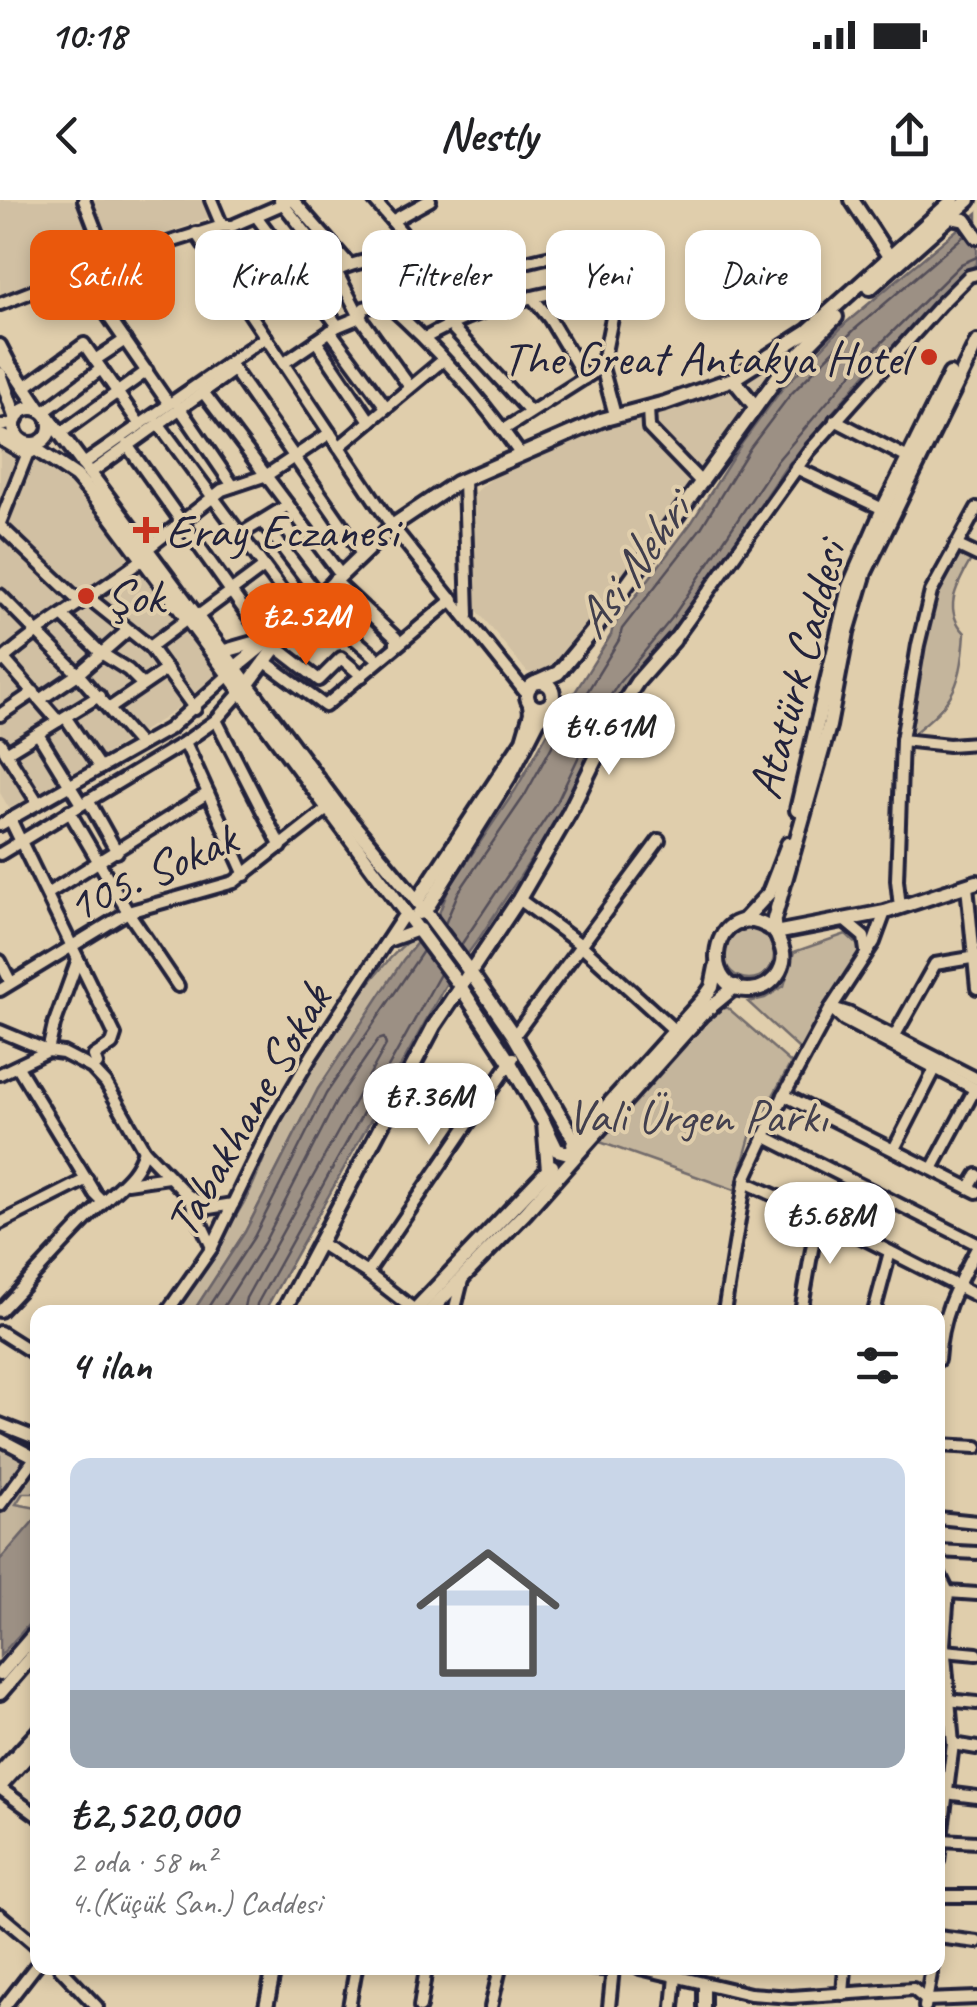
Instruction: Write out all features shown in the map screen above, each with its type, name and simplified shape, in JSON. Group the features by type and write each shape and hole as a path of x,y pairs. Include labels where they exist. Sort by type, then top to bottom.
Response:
{"highway":[{"path":"0,1788 30,1750"}],"main road":[{"path":"852,200 890,258"},
{"path":"233,671 300,615 392,526 464,479 520,454 615,415 733,379 808,331 953,200"},
{"path":"531,691 558,674 597,626 779,375 838,316 974,202"},
{"path":"958,219 977,237"},
{"name":"Atatürk Caddesi","path":"428,1305 462,1277 712,987 718,943 724,933 742,922 769,894 783,859 808,766 848,587 882,509 977,329"},
{"name":"Atatürk Caddesi","path":"774,932 865,572 977,342"},
{"path":"0,358 6,372 10,422 16,434 29,447 76,476 145,554"},
{"path":"6,372 26,387 61,433 327,809 406,912 423,918"},
{"path":"733,379 755,406"},
{"path":"10,422 26,409 44,413"},
{"path":"29,447 45,439 50,428 44,413"},
{"path":"193,617 224,651 233,671"},
{"path":"423,918 597,626"},
{"path":"224,651 272,640"},
{"path":"244,688 264,661 272,640"},
{"path":"287,1305 463,976 520,899 569,813 620,707 674,640"},
{"path":"531,691 550,686 549,703"},
{"path":"244,688 338,806 463,976 514,1036 572,1150 557,1150 463,976"},
{"path":"531,691 537,708 549,703"},
{"path":"423,918 522,740 529,721 531,691"},
{"path":"774,932 885,912 972,884"},
{"path":"742,922 753,921 774,932 783,948 828,924"},
{"name":"Atatürk Caddesi","path":"426,1305 548,1170 572,1150 701,1015 736,986 757,989 767,985 781,969 783,948"},
{"path":"716,964 727,981 736,986"},
{"path":"544,1123 548,1170"},
{"path":"0,1674 30,1639"},
{"path":"0,1693 30,1658"},
{"path":"0,1774 30,1747"},
{"path":"266,2007 271,1975"}],"street":[{"path":"84,200 96,230"},
{"path":"212,200 222,226"},
{"path":"374,200 399,230"},
{"path":"392,222 430,200"},
{"path":"207,230 232,226 287,201"},
{"path":"287,201 349,264"},
{"path":"287,201 307,230"},
{"path":"256,216 386,408"},
{"path":"342,268 362,262"},
{"path":"674,640 796,468 835,420 940,305 969,276 977,274"},
{"path":"342,282 360,317 410,387"},
{"path":"0,304 30,293"},
{"path":"426,338 449,324 546,294"},
{"path":"532,297 584,378"},
{"path":"284,363 334,328 360,317 364,308 386,303 426,338 520,454"},
{"path":"112,320 233,486"},
{"path":"255,320 392,526 531,691"},
{"path":"611,320 602,367 615,415"},
{"path":"449,324 530,412"},
{"path":"86,469 140,425 203,392 266,337"},
{"path":"44,413 126,340"},
{"path":"316,341 370,420"},
{"path":"26,387 84,344 140,425"},
{"path":"0,345 6,372"},
{"path":"339,447 442,361"},
{"path":"86,469 158,423 174,406 231,366"},
{"path":"231,366 362,554"},
{"path":"504,430 602,367"},
{"path":"61,433 147,372"},
{"path":"203,392 337,577 396,638 395,647"},
{"path":"648,407 650,428 702,482"},
{"path":"835,420 908,458"},
{"path":"158,423 300,615"},
{"path":"100,768 62,720 2,660 145,554 212,498 233,486 266,476 330,433"},
{"path":"0,437 29,447 5,488 0,524 84,599 150,646 195,709"},
{"path":"127,445 251,619 272,640 319,680 340,658 362,676"},
{"path":"796,468 882,509"},
{"path":"464,479 468,617"},
{"path":"239,535 288,505"},
{"path":"900,908 897,880 902,740 931,592 977,508"},
{"path":"263,522 315,598 379,660"},
{"path":"956,544 977,555"},
{"path":"150,646 264,567"},
{"path":"0,595 99,696 140,746"},
{"path":"251,619 285,595"},
{"path":"264,661 325,706 453,599"},
{"path":"62,614 142,684"},
{"path":"0,714 78,674 128,630"},
{"path":"110,708 167,669"},
{"path":"96,1064 94,1056 112,1044 115,1036 21,842 5,822 140,746 195,709 233,671"},
{"path":"0,854 185,742 216,720 244,688"},
{"path":"38,803 3,748 38,734 99,696"},
{"path":"216,720 281,846"},
{"path":"38,734 117,852"},
{"path":"902,740 977,744"},
{"path":"185,742 245,874"},
{"path":"47,894 208,792"},
{"name":"105. Sokak","path":"0,990 128,912 220,886 245,874 327,809"},
{"path":"70,810 128,912 178,986"},
{"path":"514,1036 658,840"},
{"path":"972,884 977,988"},
{"path":"520,899 582,945 674,1030"},
{"name":"Tabakhane Sokak","path":"172,1305 212,1247 273,1120 406,912"},
{"path":"725,1305 745,1182 784,1095 881,926 885,912"},
{"path":"387,942 423,918"},
{"path":"846,921 864,937 866,952"},
{"path":"894,1036 935,964 975,958"},
{"path":"0,1074 48,1050 78,960"},
{"path":"0,961 10,981"},
{"path":"832,1008 894,1036 976,1086"},
{"path":"832,1008 844,1020 935,1069 976,1086"},
{"path":"0,1031 63,1053 92,1068 106,1084 144,1150 168,1177 188,1196 210,1208 233,1204"},
{"path":"20,1039 22,1064 104,1202"},
{"path":"366,1273 509,1062 522,1051"},
{"path":"894,1149 935,1069"},
{"path":"932,1169 976,1086"},
{"path":"784,1095 973,1190 977,1175"},
{"path":"764,1136 977,1246 945,1315"},
{"path":"0,1311 126,1183 139,1166 144,1150"},
{"path":"126,1183 168,1177"},
{"path":"0,1208 3,1222 87,1179"},
{"path":"745,1182 818,1214 977,1296"},
{"path":"188,1196 212,1247"},
{"path":"802,1305 818,1214"},
{"path":"321,1244 410,1305"},
{"path":"876,1305 890,1252"},
{"path":"456,1305 462,1277"},
{"path":"0,1332 30,1351"},
{"path":"0,1424 30,1436"},
{"path":"0,1439 30,1456"},
{"path":"945,1445 977,1447"},
{"path":"0,1505 30,1467"},
{"path":"945,1519 977,1522"},
{"path":"945,1552 977,1554"},
{"path":"945,1586 945,1636"},
{"path":"948,1592 977,1594"},
{"path":"945,1651 977,1654"},
{"path":"945,1667 953,1744 945,1766"},
{"path":"947,1700 977,1703"},
{"path":"953,1744 977,1748"},
{"path":"0,1788 30,1810"},
{"path":"945,1793 977,1797"},
{"path":"945,1840 977,1842"},
{"path":"945,1896 977,1896"},
{"path":"0,1916 30,1940"},
{"path":"945,1938 977,1942"},
{"path":"4,2007 30,1973"},
{"path":"66,1975 91,2005"},
{"path":"349,2007 355,1975"},
{"path":"420,2007 425,1975"},
{"path":"492,2007 499,1975"},
{"path":"610,2007 613,1975"},
{"path":"668,1975 791,2002 913,1988 925,2003"},
{"path":"843,1994 844,1975"},
{"path":"925,2003 931,1975"},
{"path":"673,2007 676,1977"},
{"path":"704,1984 704,2007"},
{"path":"750,1994 752,2007"},
{"path":"925,2003 977,1998"}],"shaded area":[{"path":"0,200 207,200 213,216 175,230 30,230 30,285 0,296"},
{"path":"762,370 767,376 611,594 551,668 537,675 527,672 471,603 470,496 514,461 634,414 648,424 665,411 733,386"},
{"path":"0,438 7,438 85,484 220,668 210,683 164,718 44,792 9,808 0,793"}],"green space":[{"path":"958,551 972,558 957,586 953,605 954,615 965,633 960,670 942,707 904,741 933,598"},
{"path":"749,929 766,937 774,954 766,971 749,979 732,971 724,954 732,937"},
{"path":"417,934 421,938 318,1089 245,1232 198,1305 176,1305 239,1212 284,1117 336,1029 398,950"},
{"path":"846,934 861,948 803,1049 798,1048 748,1002 765,998 784,986 794,952"},
{"name":"Vali Ürgen Parkı","path":"719,1008 728,1008 791,1063 750,1137 735,1190 600,1142 698,1025"},
{"path":"0,1446 30,1465 30,1493 23,1493 16,1504 30,1507 30,1525 0,1560"}],"water":[{"path":"977,213 977,263 866,373 786,467 680,624 626,689 567,805 449,979 268,1305 198,1305 245,1232 318,1089 403,960 438,916 449,888 516,789 613,626 692,522 782,389 847,322"},
{"path":"30,1525 30,1623 0,1656 0,1560"}],"place":[{"name":"The Great Antakya Hotel","path":"929,357"},
{"name":"Eray Eczanesi","path":"146,530"},
{"name":"Şok","path":"86,596"}],"water label":[{"name":"Asi Nehri","path":"630,566"}]}
